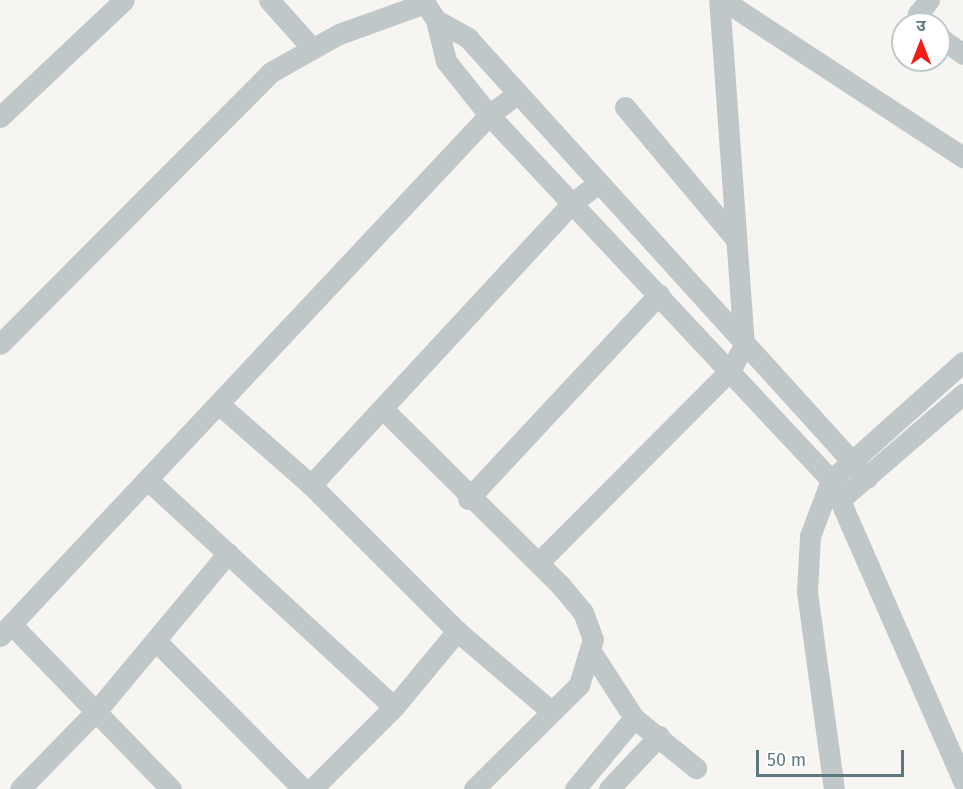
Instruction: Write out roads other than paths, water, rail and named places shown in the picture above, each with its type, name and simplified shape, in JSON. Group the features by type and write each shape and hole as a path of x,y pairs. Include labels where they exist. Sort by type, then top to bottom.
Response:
{"street":[{"path":"0,117 124,0"},
{"path":"269,0 311,47"},
{"path":"721,0 963,157"},
{"path":"539,562 731,369 744,346 734,237 721,0"},
{"path":"920,12 929,0"},
{"path":"0,344 271,72 311,47 428,8"},
{"path":"428,8 468,38 514,96 867,478"},
{"path":"428,8 446,61 489,115 570,206 731,369 836,489 963,781"},
{"path":"171,789 98,709 5,630 220,406 489,115 514,96"},
{"path":"625,107 734,237"},
{"path":"311,485 385,411 570,206 596,185"},
{"path":"468,499 659,294"},
{"path":"834,789 806,561 836,489 852,462 963,362"},
{"path":"836,489 867,478 963,394"},
{"path":"220,406 311,485 457,631 551,711"},
{"path":"385,411 468,499 539,562 583,612 594,639 583,679 474,789"},
{"path":"149,481 394,707"},
{"path":"20,789 98,709 157,642 228,553"},
{"path":"312,789 394,707 457,631"},
{"path":"157,642 303,789"},
{"path":"592,653 634,718 696,768"},
{"path":"575,789 634,718"},
{"path":"609,789 659,736"}]}
